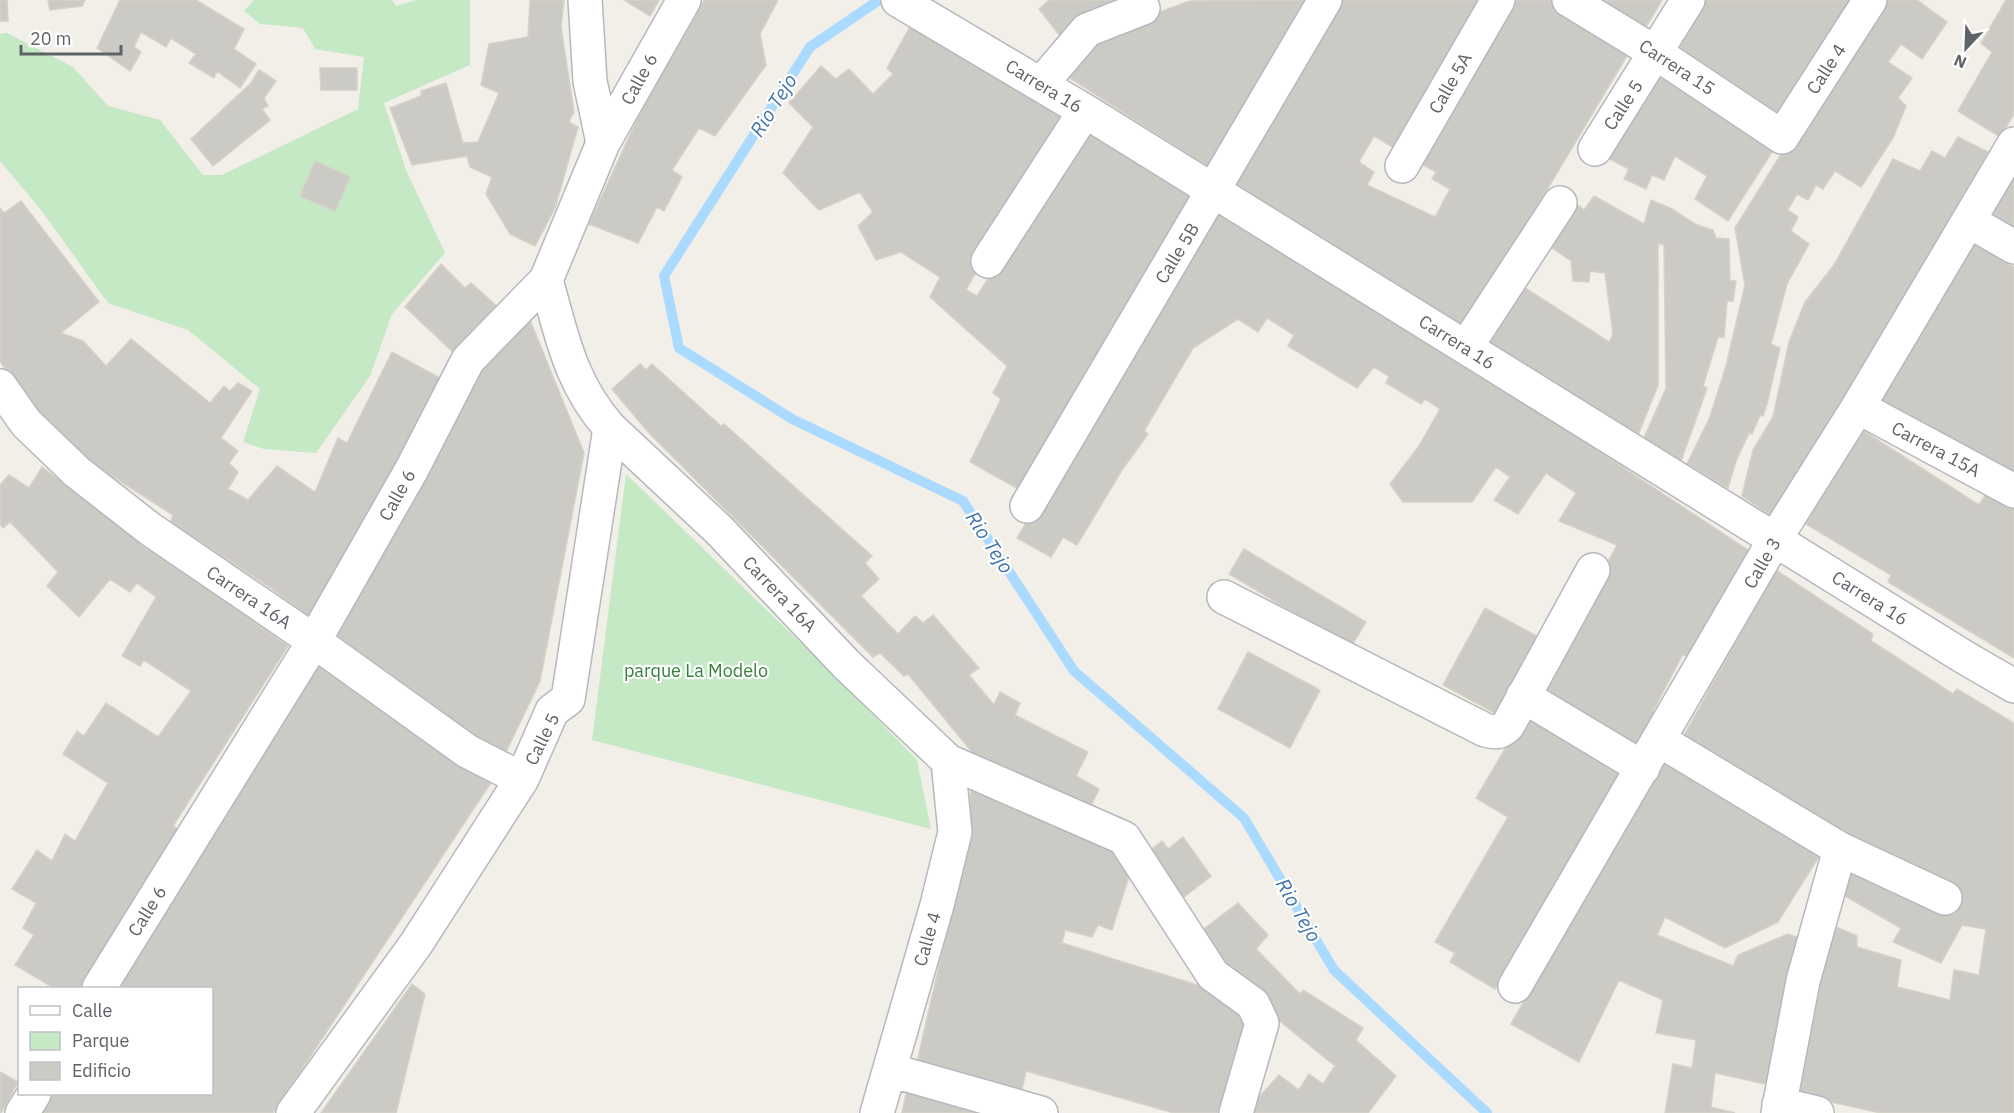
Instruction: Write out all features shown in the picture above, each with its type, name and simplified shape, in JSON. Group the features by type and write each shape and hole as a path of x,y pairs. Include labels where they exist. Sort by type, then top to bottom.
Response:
{"street":[{"path":"585,0 590,81 603,143"},
{"name":"Calle 6","path":"100,987 314,641 412,469 468,360 546,280 603,143 684,0"},
{"name":"Carrera 16","path":"898,0 1085,111 2014,686"},
{"name":"Calle 5B","path":"1027,506 1325,0"},
{"name":"Calle 5A","path":"1402,166 1498,0"},
{"name":"Carrera 15","path":"1569,0 1656,53 1782,137"},
{"name":"Calle 5","path":"1594,149 1688,0"},
{"name":"Calle 4","path":"1782,137 1870,0"},
{"path":"1041,84 1087,30 1143,8"},
{"path":"988,261 1085,111"},
{"name":"Calle 3","path":"1515,986 1775,539 1858,407 2014,144"},
{"path":"1466,347 1560,202"},
{"path":"1969,221 2014,247"},
{"path":"546,280 569,364 594,410 610,428"},
{"name":"Carrera 16A","path":"0,386 26,423 77,472 150,529 314,641 467,751 522,779"},
{"name":"Carrera 15A","path":"1858,407 2014,491"},
{"name":"Calle 5","path":"293,1113 416,944 522,779 552,711 568,699 610,428"},
{"name":"Carrera 16A","path":"610,428 719,530 846,664 948,761 1124,838 1213,975 1253,1004 1262,1023 1236,1113"},
{"path":"1224,597 1485,730 1495,733 1502,731 1508,725 1593,570"},
{"path":"1523,696 1642,768"},
{"path":"1659,740 1840,849 1945,898"},
{"name":"Calle 4","path":"878,1113 955,832 948,761"},
{"path":"1817,1113 1778,1109 1803,981 1840,849"},
{"path":"890,1070 1041,1113"},
{"path":"22,1113 33,1095"}],"green space":[{"path":"254,0 392,0 396,6 416,0 470,0 470,65 384,103 406,170 445,253 392,314 370,376 316,453 264,449 243,442 260,389 188,330 108,303 41,210 0,161 0,34 7,33 73,67 108,106 160,120 203,175 222,175 358,109 364,57 315,49 303,28 260,24 244,11"},
{"name":"parque La Modelo","path":"626,474 835,676 917,760 931,829 592,740"}],"building":[{"path":"0,0 7,0 8,21 0,21"},
{"path":"48,0 85,0 82,6 50,10"},
{"path":"120,0 196,0 244,29 234,49 256,64 240,88 217,71 214,78 189,63 196,54 171,38 166,47 141,32 134,47 141,52 130,71 97,48"},
{"path":"530,0 564,0 561,27 574,112 569,122 578,127 555,208 535,246 510,234 486,194 492,177 470,167 467,156 412,165 390,108 421,96 421,91 446,83 463,143 478,142 499,93 481,85 489,44 528,37"},
{"path":"624,0 659,0 650,16"},
{"path":"704,0 778,0 760,34 766,65 715,136 699,128 672,170 682,177 664,211 657,207 638,243 589,224 647,98"},
{"path":"1049,0 1130,0 1061,37 1039,9"},
{"path":"1308,0 1208,167 1070,78 1069,70 1093,36 1190,1"},
{"path":"1333,0 1483,0 1396,149 1374,136 1359,162 1374,172 1367,185 1435,217 1450,189 1432,179 1436,172 1415,160 1512,0 1550,0 1631,49 1464,329 1232,184"},
{"path":"1603,0 1662,0 1646,27"},
{"path":"1705,0 1851,0 1777,116 1677,47"},
{"path":"1877,0 1917,0 1947,22 1922,59 1901,44 1888,62 1912,78 1898,98 1906,106 1893,138 1861,187 1835,171 1823,189 1816,185 1808,200 1797,194 1788,210 1798,217 1791,231 1809,244 1787,284 1771,344 1780,348 1767,404 1763,416 1760,415 1752,434 1749,433 1736,461 1728,488 1687,464 1710,417 1726,366 1745,285 1735,228"},
{"path":"2006,0 2014,0 2014,114 2000,137 1958,111 1992,52 1981,43"},
{"path":"912,23 1064,113 969,259 980,265 966,290 977,296 1086,125 1195,192 1020,490 970,462 1001,399 993,393 1007,366 930,297 940,277 901,252 876,260 858,226 873,212 860,192 819,210 783,173 813,127 789,103 821,66 836,79 849,69 873,94 893,74 887,68"},
{"path":"320,68 357,68 357,90 321,90"},
{"path":"259,70 276,81 264,98 268,106 262,109 270,120 213,166 191,139 251,83"},
{"path":"1664,70 1777,144 1728,221 1695,199 1707,176 1675,156 1664,180 1652,175 1646,189 1624,179 1629,169 1606,157"},
{"path":"1958,137 1988,152 1903,300 1772,516 1742,496 1753,450 1773,417 1789,342 1805,302 1834,265 1893,159 1920,171 1932,151 1945,158"},
{"path":"315,161 350,177 335,211 300,196"},
{"path":"2014,174 2014,230 1989,215"},
{"path":"1594,196 1644,224 1651,200 1672,209 1695,224 1713,230 1716,238 1729,239 1730,281 1736,281 1733,301 1727,301 1724,337 1718,337 1703,386 1707,388 1681,461 1644,438 1666,388 1664,244 1658,244 1658,385 1638,435 1485,342 1519,284 1609,342 1613,334 1605,273 1590,271 1589,282 1573,281 1571,261 1544,242 1572,200 1584,210"},
{"path":"21,201 99,302 61,333 83,341 106,366 131,339 210,403 224,386 230,391 238,383 252,391 221,438 238,451 229,463 238,472 228,489 248,500 277,466 315,492 338,438 347,443 392,352 442,379 393,478 311,619 271,588 171,522 173,515 76,453 26,401 0,361 0,208 4,213"},
{"path":"1216,206 1504,389 1748,550 1699,644 1695,642 1688,657 1683,654 1653,711 1658,714 1638,747 1539,688 1617,545 1559,521 1576,493 1546,473 1518,514 1494,500 1510,477 1496,467 1472,502 1403,502 1390,484 1419,446 1440,409 1425,399 1421,404 1386,383 1389,376 1374,367 1357,388 1288,346 1294,335 1267,318 1258,332 1238,319 1193,348 1144,431 1148,434 1122,470 1077,545 1063,537 1051,557 1017,538"},
{"path":"1972,243 2014,267 2014,473 1878,400"},
{"path":"441,264 465,288 471,283 499,308 454,353 405,307"},
{"path":"530,320 584,453 540,681 504,756 444,717 331,632 479,366"},
{"path":"640,364 646,370 652,364 721,426 724,424 872,556 865,563 879,579 861,596 898,634 915,616 923,623 933,615 979,668 969,675 994,705 1000,692 1020,703 1015,715 1088,752 1076,776 1099,789 1089,810 980,762 908,674 904,676 880,653 873,657 649,433 612,389"},
{"path":"1862,430 1979,505 1986,494 2014,509 2014,658 1888,582 1891,575 1806,524"},
{"path":"42,467 143,543 288,646 173,826 179,830 82,987 52,987 15,965 34,935 23,928 36,903 12,889 37,850 52,861 65,834 75,841 108,783 63,754 77,731 84,736 106,703 158,737 191,691 144,660 140,666 122,656 156,597 137,583 130,592 110,579 79,617 47,586 58,572 10,522 3,528 0,524 0,485 9,475 29,488"},
{"path":"1244,549 1366,622 1351,647 1229,574"},
{"path":"1776,570 1873,634 1871,641 1953,694 1957,689 2014,723 2014,1113 1881,1113 1799,1095 1821,981 1813,979 1827,923 1857,936 1857,947 1901,960 1897,987 1950,1000 1954,970 1979,975 1986,929 1962,925 1941,963 1893,942 1901,928 1836,891 1850,863 1956,897 1683,737"},
{"path":"1485,608 1544,640 1502,717 1443,685"},
{"path":"1248,652 1320,690 1290,748 1218,709"},
{"path":"313,662 492,781 273,1113 31,1113 42,1095 213,1095 213,987 110,987"},
{"path":"1525,715 1622,776 1495,989 1450,962 1455,953 1435,942 1508,817 1476,798"},
{"path":"1664,756 1823,850 1778,922 1725,948 1665,917 1657,935 1733,966 1738,955 1788,934 1802,939 1766,1084 1715,1073 1711,1107 1735,1113 1665,1113 1673,1064 1692,1068 1696,1040 1656,1033 1663,1000 1619,980 1579,1062 1511,1024"},
{"path":"971,785 1116,844 1130,873 1112,930 1098,925 1092,937 1065,930 1062,943 1229,995 1252,1016 1218,1113 1174,1113 1026,1071 1021,1094 917,1062 968,840"},
{"path":"1183,837 1211,876 1175,904 1143,856 1162,841 1168,849"},
{"path":"1238,903 1268,935 1256,949 1300,994 1303,990 1363,1028 1356,1040 1396,1076 1368,1113 1245,1113 1279,1075 1299,1090 1309,1074 1323,1084 1335,1066 1276,1018 1229,969 1200,932"},
{"path":"412,984 425,994 396,1113 321,1113"},
{"path":"0,1072 18,1082 1,1113 0,1113"},
{"path":"907,1089 993,1113 902,1113"}],"waterway":[{"name":"Rio Tejo","path":"879,0 810,47 664,276 679,348 792,419 963,501 1074,671 1244,818 1334,970 1487,1113"}]}
